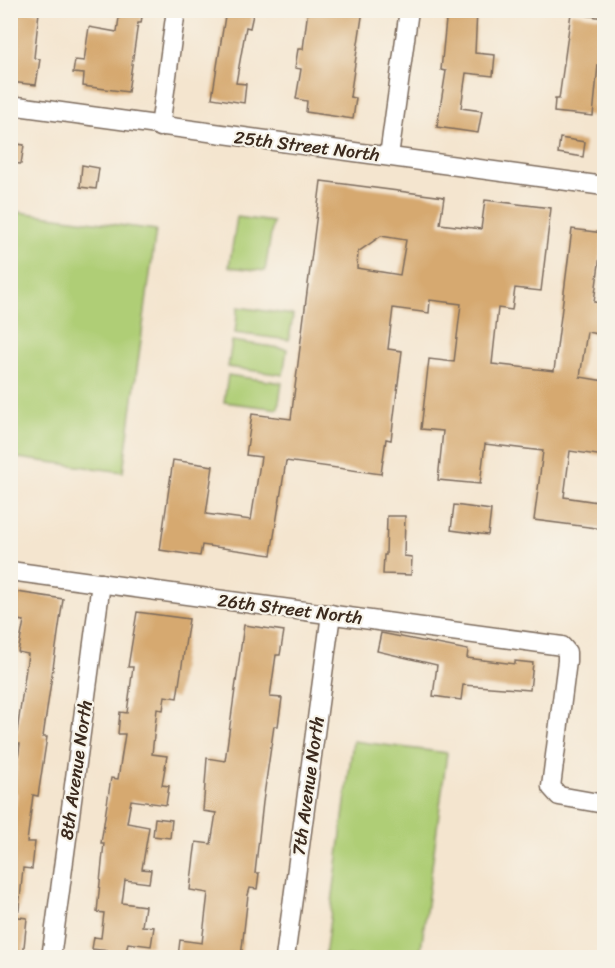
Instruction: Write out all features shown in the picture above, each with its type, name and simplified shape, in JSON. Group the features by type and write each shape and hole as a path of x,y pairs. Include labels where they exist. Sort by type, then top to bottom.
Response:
{"street":[{"path":"160,127 176,10"},
{"path":"389,156 409,10"},
{"name":"25th Street North","path":"10,105 604,186"},
{"name":"26th Street North","path":"10,571 550,642 562,646 567,652 551,787 559,796 604,804"},
{"name":"8th Avenue North","path":"51,957 101,583"},
{"name":"7th Avenue North","path":"285,957 331,614"}],"green space":[{"path":"18,212 156,230 123,472 11,457 10,266"},
{"path":"237,217 273,222 265,271 229,267"},
{"path":"238,307 293,315 289,340 235,333"},
{"path":"232,341 287,349 283,375 228,367"},
{"path":"228,375 282,383 278,409 224,402"},
{"path":"353,741 447,753 420,957 325,957"}],"building":[{"path":"10,10 39,12 34,58 40,59 36,85 10,82"},
{"path":"120,10 143,10 141,23 138,23 128,92 83,86 84,74 73,73 75,60 84,61 89,27 117,32"},
{"path":"226,10 254,10 250,28 246,27 236,83 246,84 244,103 212,98"},
{"path":"308,10 363,10 350,97 356,98 353,119 306,112 307,101 296,99 301,69 295,68 298,49 303,49"},
{"path":"447,10 477,10 475,53 495,55 493,76 466,73 461,108 482,111 478,133 437,127 446,71 441,70"},
{"path":"571,13 604,18 604,41 601,65 598,65 593,116 554,112 555,99 559,99"},
{"path":"560,138 585,142 583,157 558,153"},
{"path":"10,143 24,145 21,164 10,163"},
{"path":"82,165 99,168 96,189 80,187"},
{"path":"321,181 444,197 440,224 481,229 485,200 551,208 541,291 515,288 512,310 498,308 492,364 554,371 572,229 603,233 594,302 604,303 604,335 587,332 580,377 604,381 604,456 570,451 564,497 604,503 604,529 534,520 543,451 485,444 480,484 438,480 443,431 421,429 429,359 454,362 461,304 430,300 429,313 393,308 388,349 402,351 391,440 386,439 381,474 286,461 271,555 202,545 200,556 160,550 173,460 213,466 206,514 251,520 261,457 246,455 252,414 291,419","holes":["381,236 406,240 400,275 357,268 358,252"]},
{"path":"454,505 491,510 488,535 451,530"},
{"path":"387,516 405,516 404,556 412,557 411,575 383,574"},
{"path":"10,591 63,599 43,737 47,737 38,796 33,795 27,842 35,842 32,869 23,868 19,910 10,909 10,845 17,793 10,792 10,778 15,779 20,744 10,743 10,731 17,732 28,654 18,652 24,621 10,619"},
{"path":"137,612 189,619 177,698 165,696 163,710 157,709 152,754 167,756 162,785 169,786 166,805 131,800 127,823 149,827 142,869 151,870 149,883 125,880 122,903 145,906 142,926 154,927 151,946 128,943 126,953 92,949 94,937 101,938 104,913 97,912 104,843 101,843 111,778 118,779 125,734 118,734 120,712 127,713 133,667 128,667"},
{"path":"244,625 284,631 280,655 276,655 270,697 282,698 278,726 274,726 263,802 255,873 259,873 257,889 250,888 248,895 241,957 178,957 180,940 202,943 208,893 190,890 194,856 196,842 211,844 216,813 203,811 207,758 225,761"},
{"path":"381,633 468,650 467,658 515,664 515,661 533,663 530,690 463,685 461,700 433,696 437,665 377,651"},
{"path":"155,818 172,820 170,838 153,836"},
{"path":"10,916 27,918 23,957 10,957"}]}
